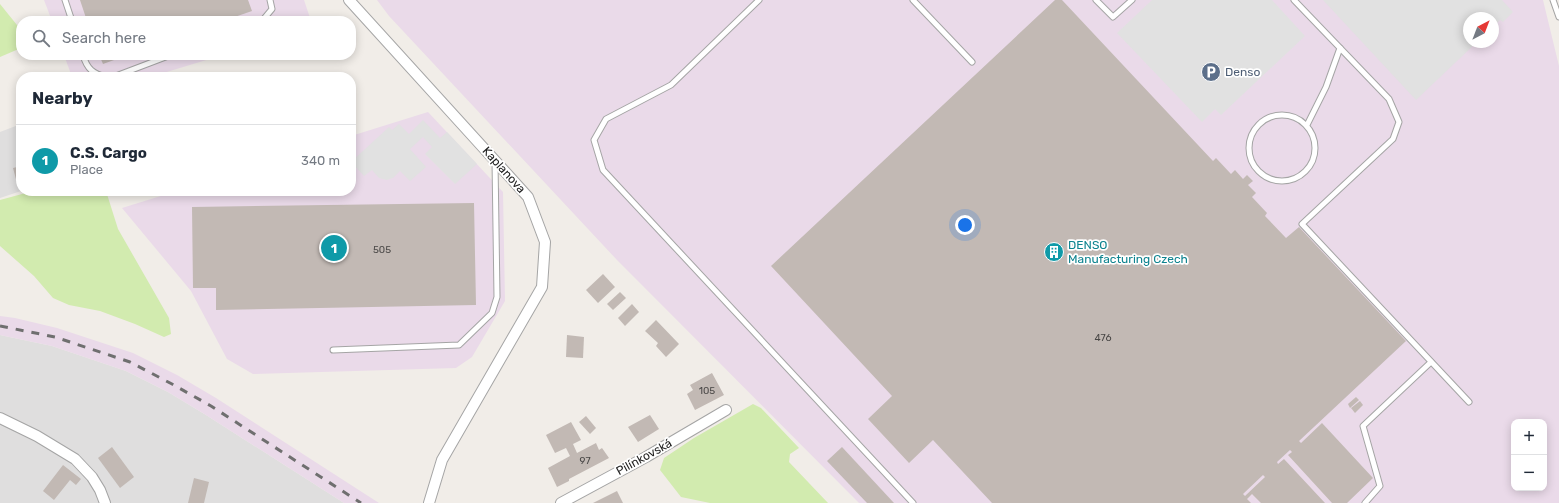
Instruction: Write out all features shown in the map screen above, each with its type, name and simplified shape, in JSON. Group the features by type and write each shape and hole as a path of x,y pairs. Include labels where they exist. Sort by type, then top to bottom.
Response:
{"street":[{"name":"Kaplanova","path":"350,0 528,197 545,242 542,287 442,460 429,503"},
{"name":"Pilínkovská","path":"561,503 646,457 726,410"},
{"path":"0,418 37,436 75,459 92,477 100,490 105,503"}],"lane":[{"path":"65,0 70,16"},
{"path":"266,16 272,9 270,0"},
{"path":"759,0 670,85 606,119 594,140 602,170 913,503"},
{"path":"914,0 972,62"},
{"path":"1096,0 1113,17 1132,0"},
{"path":"1294,0 1389,99 1399,122 1393,139 1302,224 1469,402"},
{"path":"1553,0 1559,17"},
{"path":"1307,125 1326,87 1340,48"},
{"path":"84,60 86,66 94,72"},
{"path":"126,72 158,60"},
{"path":"1286,114 1301,120 1307,125 1315,139 1316,151 1313,162 1303,174 1288,181 1280,181 1272,180 1258,171 1253,165 1249,149 1252,133 1263,121 1270,117 1286,114"},
{"path":"333,350 459,346 492,313 497,297 495,160"},
{"path":"1365,503 1380,486 1363,426 1431,362"}],"shaded area":[{"path":"44,0 304,0 309,16 50,16"},
{"name":"Denso","path":"377,0 1543,0 1559,66 1559,503 859,503 617,260 389,16"},
{"name":"Denso","path":"1152,0 1272,0 1305,36 1221,115 1215,109 1202,122 1117,33"},
{"path":"1323,0 1502,0 1513,12 1503,22 1500,20 1499,21 1499,12 1463,12 1463,48 1471,48 1416,100"},
{"path":"66,60 206,60 167,72 70,72"},
{"path":"428,112 503,192 505,301 472,357 456,368 253,374 227,359 191,291 122,208 161,196 356,196 356,134"},
{"path":"423,120 440,138 447,132 477,164 455,184 425,154 432,147 423,137 410,149 426,167 410,181 400,171 393,178 387,180 379,178 372,170 364,176 356,167 356,157 389,127 392,130 399,124 409,134"},
{"path":"16,126 16,193 0,198 0,132"},
{"path":"0,316 57,328 133,353 177,375 216,398 379,503 344,503 206,415 168,392 126,371 52,346 0,335"},
{"path":"0,335 52,346 126,371 168,392 206,415 344,503 0,503"}],"green space":[{"path":"0,4 16,24 16,50 0,57"},
{"path":"16,196 108,196 118,229 169,318 171,334 164,337 100,311 69,305 53,298 34,276 0,246 0,200"},
{"path":"753,404 761,408 799,448 790,454 789,462 828,503 710,503 681,497 660,470 664,458 694,438"}],"building":[{"path":"80,0 248,0 252,11 238,16 85,16"},
{"name":"DENSO Manufacturing Czech","path":"1055,0 1062,0 1213,161 1216,158 1231,174 1235,170 1243,179 1247,175 1253,181 1248,185 1256,193 1252,197 1267,213 1265,216 1286,238 1299,227 1406,341 1299,441 1301,443 1322,423 1373,478 1347,503 1332,503 1288,455 1292,452 1290,450 1277,462 1278,464 1284,459 1325,503 1261,503 1252,494 1247,499 1251,503 992,503 933,440 909,463 868,419 892,396 771,266","holes":["1263,475 1265,477 1245,496 1243,494"]},
{"path":"101,60 114,60 103,64"},
{"path":"16,167 16,179 13,168"},
{"path":"474,203 476,305 216,310 216,288 193,288 192,207"},
{"path":"603,274 615,287 598,303 586,290"},
{"path":"620,292 626,298 613,310 607,304"},
{"path":"632,304 639,312 625,326 618,318"},
{"path":"656,320 679,344 666,357 656,346 658,343 645,331"},
{"path":"567,335 584,337 583,358 566,357"},
{"path":"712,373 724,395 695,410 687,394 693,390 690,385"},
{"path":"1356,397 1359,400 1350,408 1348,404"},
{"path":"1360,401 1363,405 1355,413 1351,408"},
{"path":"650,415 659,429 638,442 628,427"},
{"path":"586,416 596,428 590,434 579,422"},
{"path":"571,422 581,440 573,444 577,453 596,443 599,450 602,448 609,458 557,487 548,468 570,456 566,448 555,453 546,435"},
{"path":"112,447 134,477 120,488 98,458"},
{"path":"842,447 894,503 867,503 827,461"},
{"path":"63,465 81,479 76,485 70,480 54,500 43,491"},
{"path":"194,478 209,482 204,503 188,503"},
{"path":"617,491 623,503 593,503"}],"railway":[{"path":"0,326 55,337 130,362 211,406 361,503"}],"place":[{"name":"Denso","path":"1211,72"},
{"name":"C.S. Cargo","path":"334,248"},
{"name":"DENSO Manufacturing Czech","path":"1054,252"}]}
